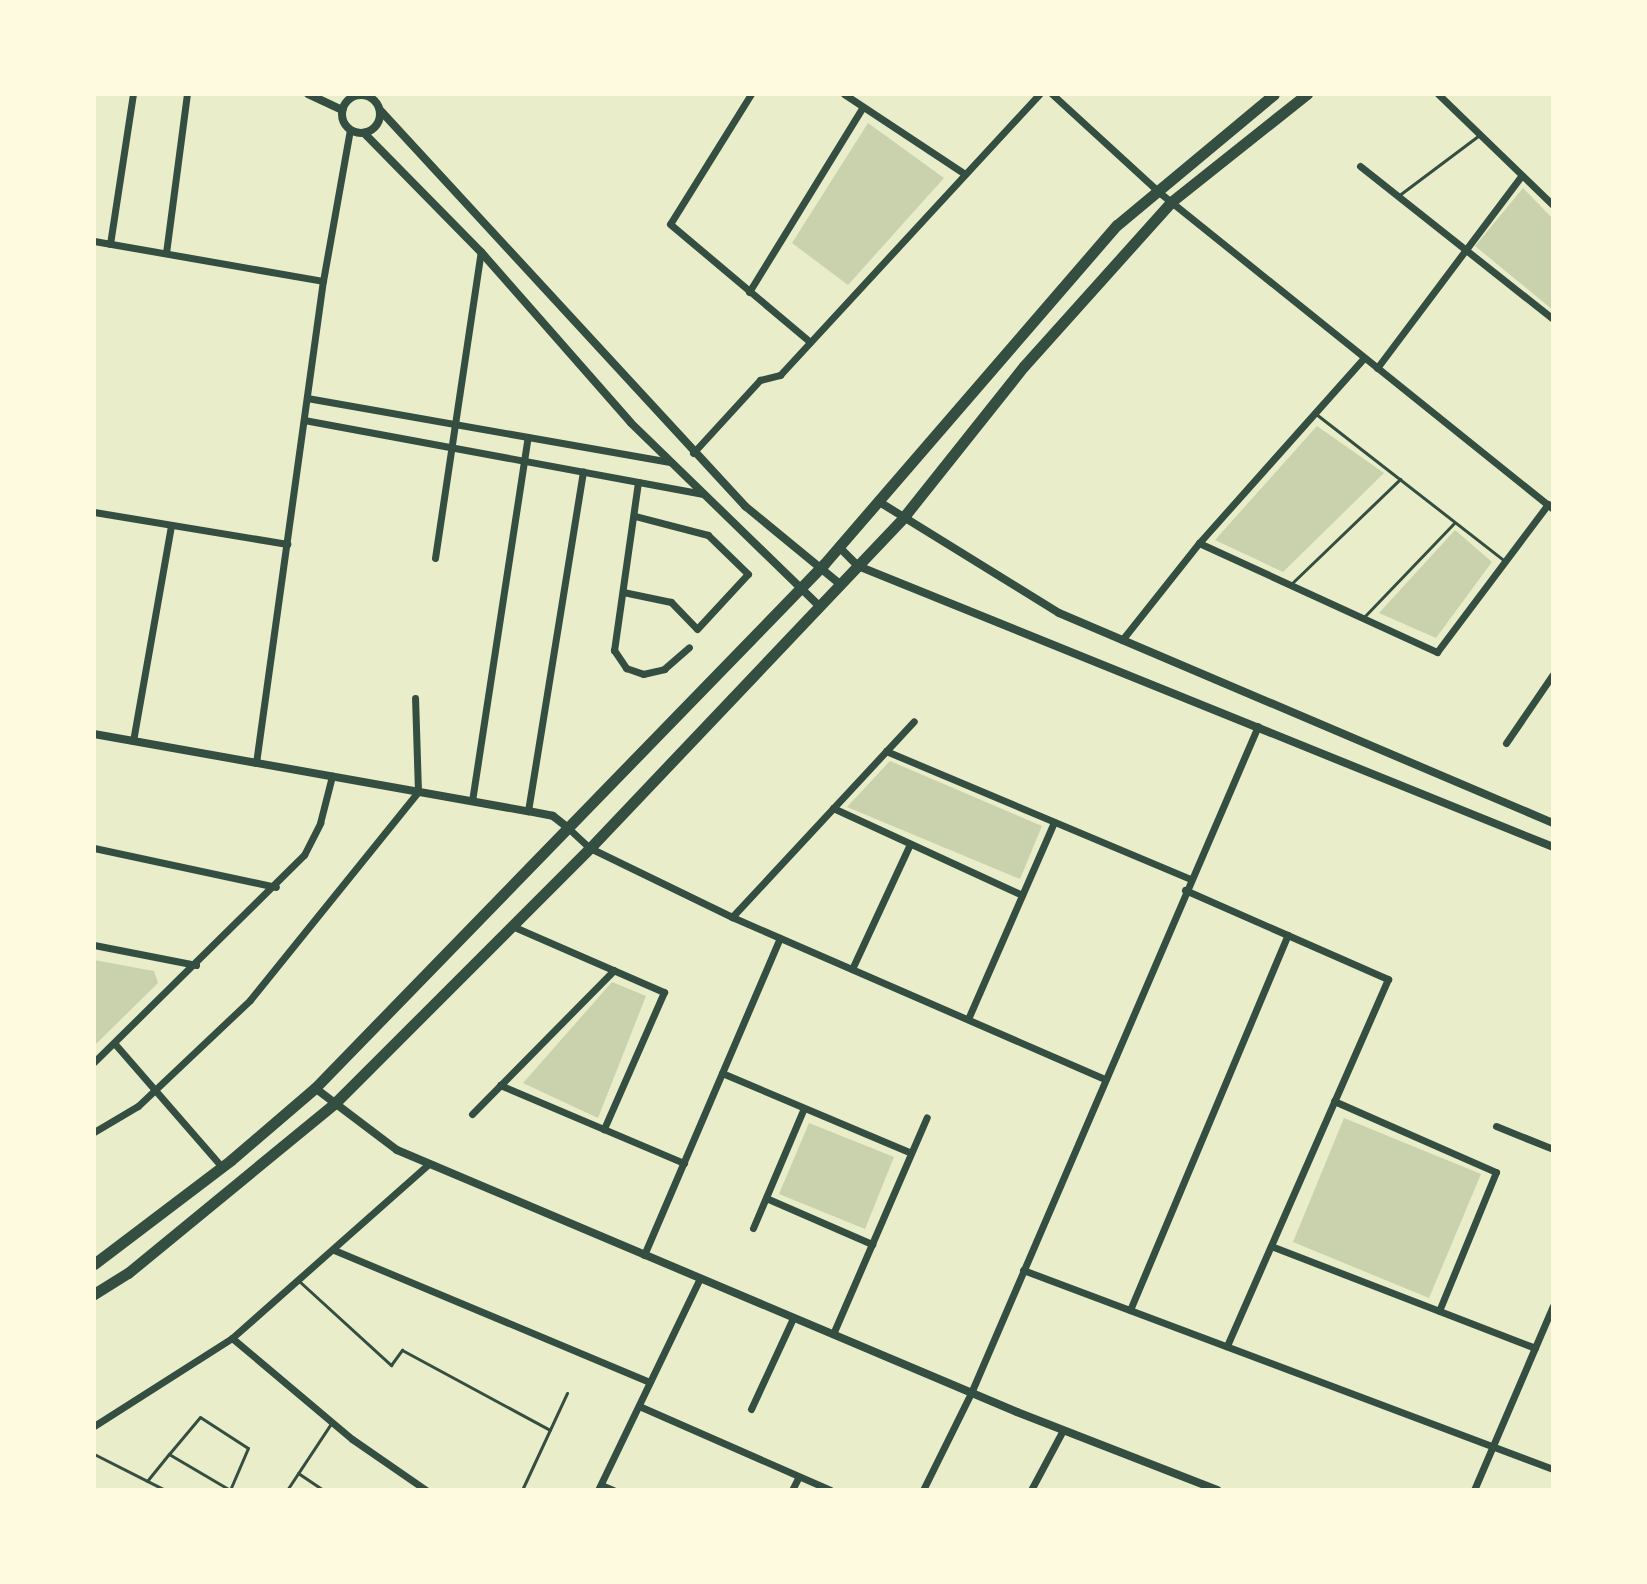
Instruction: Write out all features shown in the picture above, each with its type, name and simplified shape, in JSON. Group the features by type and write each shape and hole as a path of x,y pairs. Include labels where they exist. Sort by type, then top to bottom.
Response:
{"highway":[{"path":"94,1264 222,1167 315,1088 881,503 1117,225 1160,193 1274,94"},
{"path":"94,1294 128,1273 335,1103 590,848 903,518 1024,366 1171,202 1307,94"}],"street":[{"path":"110,244 133,94"},
{"path":"166,253 187,94"},
{"path":"256,763 323,281 350,129 342,110 308,94"},
{"path":"751,94 670,224 810,342"},
{"path":"844,94 965,174"},
{"path":"693,453 760,380 780,375 1039,94"},
{"path":"1052,94 1160,193 1550,506 1437,652 1199,543"},
{"path":"1438,94 1553,205"},
{"path":"342,110 357,95 373,96 380,110 693,453 745,506 840,584"},
{"path":"749,292 863,107"},
{"path":"364,133 377,125 380,110"},
{"path":"350,129 364,133 481,252 671,462 819,606"},
{"path":"1360,166 1553,319"},
{"path":"1377,368 1464,248 1522,175"},
{"path":"94,241 323,281"},
{"path":"435,558 454,448 481,252"},
{"path":"1122,640 1199,543 1364,358"},
{"path":"307,398 671,462"},
{"path":"304,420 703,494"},
{"path":"472,801 528,437"},
{"path":"528,811 583,471"},
{"path":"638,482 614,650 626,668 643,674 664,669 689,647"},
{"path":"881,503 1059,613 1553,823"},
{"path":"94,512 287,544"},
{"path":"623,592 671,602 697,629 748,574 708,535 635,516"},
{"path":"133,741 171,525"},
{"path":"839,547 858,566 1553,847"},
{"path":"1506,743 1553,674"},
{"path":"94,1132 138,1106 250,1000 418,792 415,698"},
{"path":"732,917 914,721"},
{"path":"923,1490 971,1393 1258,726"},
{"path":"94,734 553,816 590,848 732,917 1105,1079"},
{"path":"886,751 1190,879"},
{"path":"94,1062 276,887 304,855 320,823 332,776"},
{"path":"833,808 1022,895"},
{"path":"968,1019 1054,822"},
{"path":"852,969 910,844"},
{"path":"94,848 276,887"},
{"path":"1185,890 1388,979 1227,1346"},
{"path":"512,926 664,992 604,1129"},
{"path":"1130,1310 1288,935"},
{"path":"644,1255 780,938"},
{"path":"94,945 196,965"},
{"path":"472,1114 614,970"},
{"path":"115,1044 222,1167"},
{"path":"722,1073 911,1153"},
{"path":"500,1085 684,1163"},
{"path":"315,1088 397,1150 971,1393 1217,1490"},
{"path":"1334,1101 1496,1172 1439,1311"},
{"path":"753,1228 804,1108"},
{"path":"833,1334 927,1117"},
{"path":"1496,1126 1553,1149"},
{"path":"94,1426 232,1338 429,1164"},
{"path":"766,1198 872,1244"},
{"path":"1271,1246 1535,1348"},
{"path":"334,1250 650,1382"},
{"path":"1023,1270 1553,1469"},
{"path":"613,1490 599,1487 700,1278"},
{"path":"1474,1490 1535,1348 1549,1327 1553,1306"},
{"path":"751,1409 793,1318"},
{"path":"232,1338 332,1422 424,1489"},
{"path":"639,1406 830,1490"},
{"path":"1031,1490 1063,1430"},
{"path":"792,1490 798,1478"}],"lane":[{"path":"1398,196 1480,135"},
{"path":"1315,413 1505,561"},
{"path":"1290,585 1400,479"},
{"path":"1363,618 1455,522"},
{"path":"299,1281 391,1365 402,1350 550,1430"},
{"path":"522,1490 567,1393"},
{"path":"147,1481 169,1454 200,1417 248,1448 230,1490 169,1454"},
{"path":"287,1490 332,1422"},
{"path":"94,1454 165,1490"},
{"path":"298,1473 323,1490"}],"green space":[{"path":"868,123 944,178 848,285 792,243"},
{"path":"1523,188 1553,219 1553,310 1475,246"},
{"path":"1317,426 1384,473 1283,572 1215,540"},
{"path":"1455,530 1492,562 1436,638 1379,613"},
{"path":"890,761 1042,826 1020,879 847,807"},
{"path":"94,960 154,971 158,983 94,1046"},
{"path":"612,982 646,996 598,1118 523,1083"},
{"path":"1344,1118 1481,1174 1429,1298 1293,1242"},
{"path":"809,1123 894,1157 865,1229 779,1194"}]}
